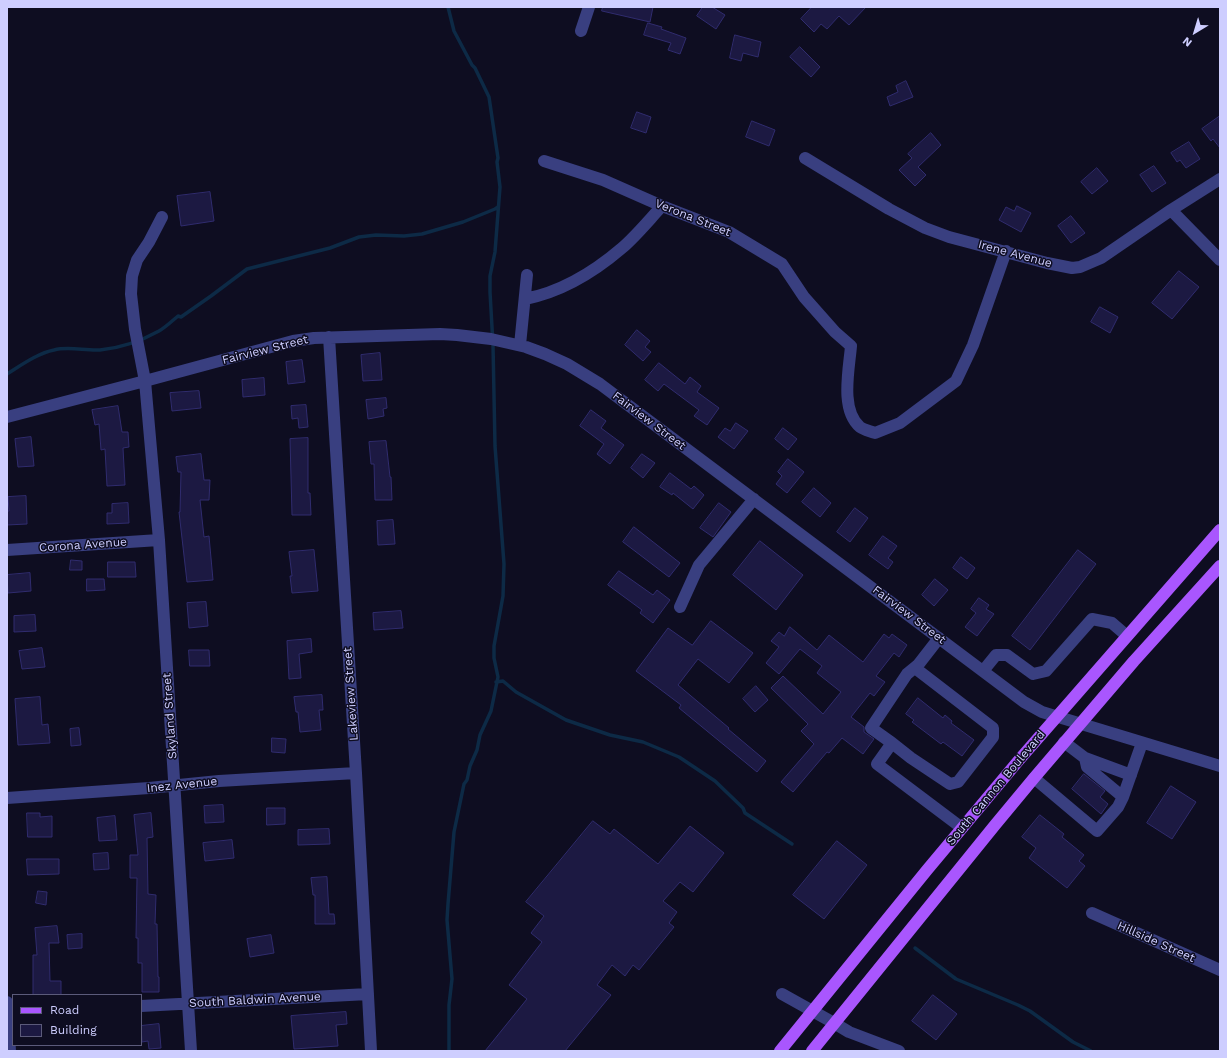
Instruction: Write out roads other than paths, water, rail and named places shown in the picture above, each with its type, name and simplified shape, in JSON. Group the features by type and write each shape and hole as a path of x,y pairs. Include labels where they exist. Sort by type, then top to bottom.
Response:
{"main road":[{"name":"South Cannon Boulevard","path":"780,1051 962,828 1057,716 1220,530"},
{"name":"South Cannon Boulevard","path":"812,1051 1064,742 1134,661 1220,566"}],"street":[{"path":"581,31 589,7"},
{"name":"Irene Avenue","path":"805,158 890,210 924,228 949,237 1047,263 1072,268 1080,267 1102,258 1171,210 1220,179"},
{"name":"Verona Street","path":"544,161 603,180 662,206 729,232 782,264 804,297 835,332 851,346 847,396 851,414 861,427 875,433 900,423 956,381 973,345 1006,252"},
{"path":"525,299 536,297 560,288 589,272 622,248 662,206"},
{"path":"1171,210 1220,260"},
{"name":"Skyland Street","path":"162,217 149,242 137,260 132,276 131,294 135,329 145,381 159,540 191,1051"},
{"path":"520,345 527,275"},
{"name":"Fairview Street","path":"7,417 293,341 314,338 440,334 500,340 520,345 563,362 589,376 1024,702 1042,712 1220,766"},
{"name":"Lakeview Street","path":"329,337 356,773 371,1051"},
{"path":"680,607 699,565 754,499"},
{"name":"Corona Avenue","path":"7,550 159,540"},
{"path":"983,671 996,655 1007,655 1033,674 1046,672 1092,619 1112,623 1127,636"},
{"path":"915,668 993,728 993,737 958,782 950,784 911,758 871,728 907,674 915,668 939,638"},
{"path":"1064,742 1085,758 1131,775"},
{"path":"1034,778 1097,831 1118,807 1123,797 1142,742"},
{"path":"892,743 877,764 962,828"},
{"path":"1085,758 1087,767 1123,797"},
{"name":"Inez Avenue","path":"7,798 149,788 220,781 356,773"},
{"name":"Hillside Street","path":"1092,913 1220,970"},
{"name":"South Baldwin Avenue","path":"142,1006 368,994"},
{"path":"782,994 849,1032 899,1051"},
{"path":"9,1010 10,1051"}],"waterway":[{"path":"448,7 454,31 475,68 489,97 498,158 497,162 500,187 495,252 490,276 490,292 493,345 495,446 504,564 503,596 494,646 494,658 498,677 491,711 480,735 477,750 470,766 467,780 464,784 454,832 447,920 452,979 449,1005 449,1051"},
{"path":"7,374 29,360 48,352 65,348 94,350 108,349 130,344 152,335 167,326 178,316 181,317 247,269 330,248 359,237 422,234 463,222 498,207"},
{"path":"496,682 503,681 516,692 566,720 610,735 643,742 679,757 715,781 743,808 745,813 792,844"},
{"path":"915,948 956,979 1030,1011 1073,1042 1091,1051"}]}
